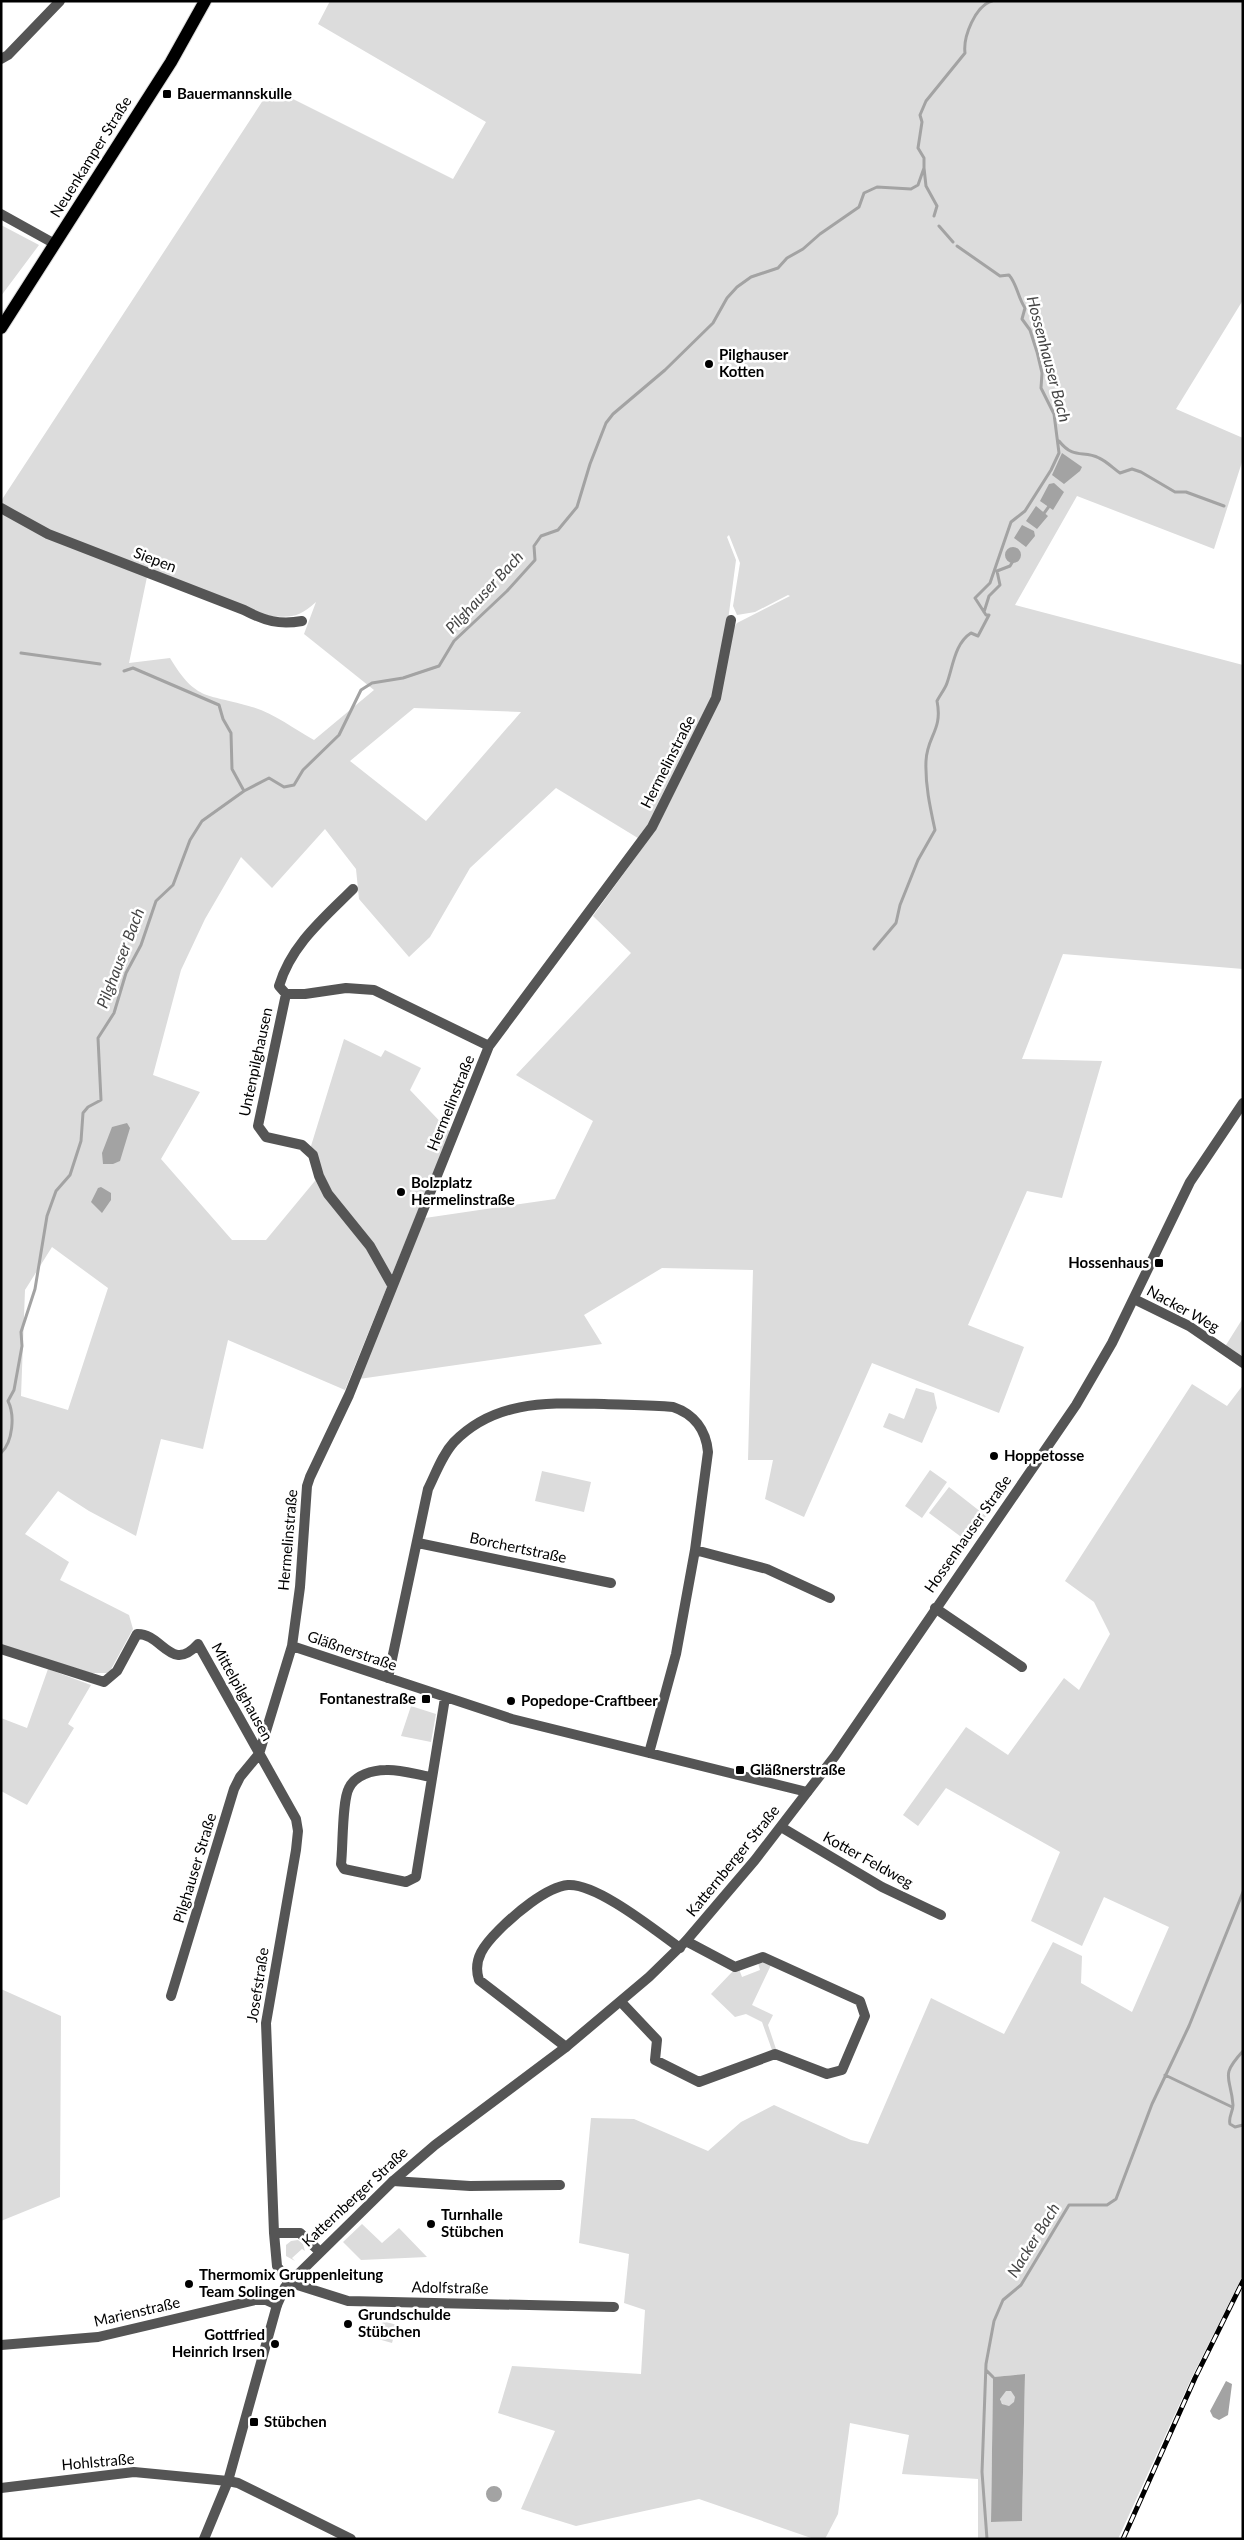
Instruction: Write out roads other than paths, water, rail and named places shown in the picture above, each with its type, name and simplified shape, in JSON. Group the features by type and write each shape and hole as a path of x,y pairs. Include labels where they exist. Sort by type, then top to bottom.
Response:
{"main road":[{"name":"Neuenkamper Straße","path":"1,328 171,62 205,1"}],"street":[{"path":"1,59 8,55 60,1"},
{"path":"1,214 55,244"},
{"name":"Siepen","path":"1,508 48,534 244,610 268,622 284,624 302,621"},
{"name":"Hermelinstraße","path":"259,1754 292,1646 300,1587 307,1486 349,1395 489,1046 652,827 716,698 731,620"},
{"name":"Untenpilghausen","path":"353,889 306,936 287,962 278,986 286,994 305,994 346,988 374,990 489,1046"},
{"name":"Untenpilghausen","path":"286,994 258,1126 266,1137 302,1145 313,1155 319,1176 328,1194 370,1246 392,1285"},
{"name":"Hossenhauser Straße","path":"807,1792 835,1756 1072,1411 1093,1377 1134,1300 1190,1182 1243,1103"},
{"name":"Nacker Weg","path":"1134,1300 1189,1326 1243,1363"},
{"path":"388,1678 428,1489 441,1461 453,1443 481,1422 507,1410 538,1403 673,1407 687,1413 698,1423 706,1439 708,1452 695,1550 676,1654 649,1753"},
{"name":"Borchertstraße","path":"418,1543 611,1582"},
{"path":"695,1550 767,1569 830,1598"},
{"path":"935,1608 1022,1667"},
{"name":"Mittelpilghausen","path":"1,1648 104,1682 117,1671 137,1634 145,1635 171,1652 181,1655 190,1652 198,1644 206,1654 214,1675 247,1729 259,1754"},
{"name":"Gläßnerstraße","path":"292,1646 512,1719 807,1792"},
{"path":"431,1777 384,1770 372,1772 354,1781 347,1792 341,1864 344,1869 406,1882 414,1880 418,1873 431,1777 445,1698"},
{"name":"Pilghauser Straße","path":"171,1996 234,1790 240,1777 259,1754"},
{"name":"Josefstraße","path":"259,1754 290,1806 298,1831 266,2023 274,2233 277,2266 288,2282"},
{"name":"Katternberger Straße","path":"204,2539 228,2481 277,2305 288,2282 393,2180 435,2145 566,2047 620,2002 683,1945 781,1827 807,1792"},
{"name":"Kotter Feldweg","path":"781,1827 882,1888 941,1915"},
{"path":"566,2047 479,1980 476,1972 482,1948 522,1909 560,1888 577,1886 611,1900 683,1945 735,1967 764,1957 860,2001 865,2016 842,2070 827,2074 776,2054 699,2082 655,2060 656,2040 620,2002"},
{"path":"393,2180 470,2186 560,2185"},
{"path":"274,2233 300,2233 319,2251"},
{"name":"Adolfstraße","path":"288,2282 348,2301 614,2307"},
{"name":"Marienstraße","path":"1,2345 98,2337 255,2300 266,2300 277,2305"},
{"name":"Hohlstraße","path":"1,2488 134,2472 228,2481 238,2483 351,2539"}],"waterway":[{"name":"Pilghauser Bach","path":"1,1453 8,1442 12,1428 12,1413 8,1401 14,1390 22,1346 21,1332 35,1289 47,1216 56,1191 70,1175 81,1141 83,1113 88,1107 101,1100 98,1038 114,1013 126,973 141,945 156,901 173,885 190,840 202,821 244,791 269,778 284,787 294,785 303,770 339,735 361,690 372,683 403,678 439,666 454,641 507,591 535,560 534,546 541,536 558,530 577,507 590,464 606,423 613,414 665,370 713,323 727,298 737,287 751,277 778,268 787,258 803,249 820,234 859,207 864,193 877,187 911,189 918,185 924,168 924,158 918,148 922,122 920,115 926,101 965,53 968,31 975,15 992,1"},
{"path":"924,168 926,186 937,206 934,216"},
{"path":"939,226 953,242"},
{"name":"Hossenhauser Bach","path":"874,949 896,923 900,905 918,860 935,830 927,787 927,752 938,719 937,701 946,685 955,655 966,637 971,633 978,636 989,615 986,615 975,598 990,583 1011,522 1025,511 1051,470 1059,453 1054,414 1041,388 1042,373 1037,352 1030,330 1022,319 1025,308 1014,283 1009,275 1000,276 957,246"},
{"path":"1059,441 1069,451 1099,458 1120,473 1132,469 1141,472 1175,492 1186,492 1224,506"},
{"path":"1042,516 1050,505"},
{"path":"984,612 989,596 1000,585 997,571 1010,566 1013,561"},
{"path":"21,653 100,664"},
{"path":"124,671 133,668 219,705 223,719 231,733 232,769 244,791"},
{"name":"Nacker Bach","path":"987,2539 982,2472 986,2364 994,2321 1003,2300 1021,2285 1069,2205 1107,2205 1116,2199 1152,2104 1189,2026 1243,1892"},
{"path":"1243,2051 1231,2066 1228,2077 1233,2105 1230,2124 1235,2127 1243,2125"},
{"path":"1165,2075 1232,2107"},
{"name":"Nacker Bach","path":"986,2370 993,2377"}],"railway":[{"path":"1123,2539 1195,2378 1243,2281"}],"place":[{"name":"Bauermannskulle","path":"167,94"},
{"name":"Pilghauser Kotten","path":"709,364"},
{"name":"Bolzplatz Hermelinstraße","path":"401,1192"},
{"name":"Hossenhaus","path":"1159,1263"},
{"name":"Hoppetosse","path":"994,1456"},
{"name":"Fontanestraße","path":"426,1699"},
{"name":"Popedope-Craftbeer","path":"511,1701"},
{"name":"Gläßnerstraße","path":"740,1770"},
{"name":"Turnhalle Stübchen","path":"431,2224"},
{"name":"Thermomix Gruppenleitung Team Solingen","path":"189,2284"},
{"name":"Grundschulde Stübchen","path":"348,2324"},
{"name":"Gottfried Heinrich Irsen","path":"275,2344"},
{"name":"Stübchen","path":"254,2422"}]}
